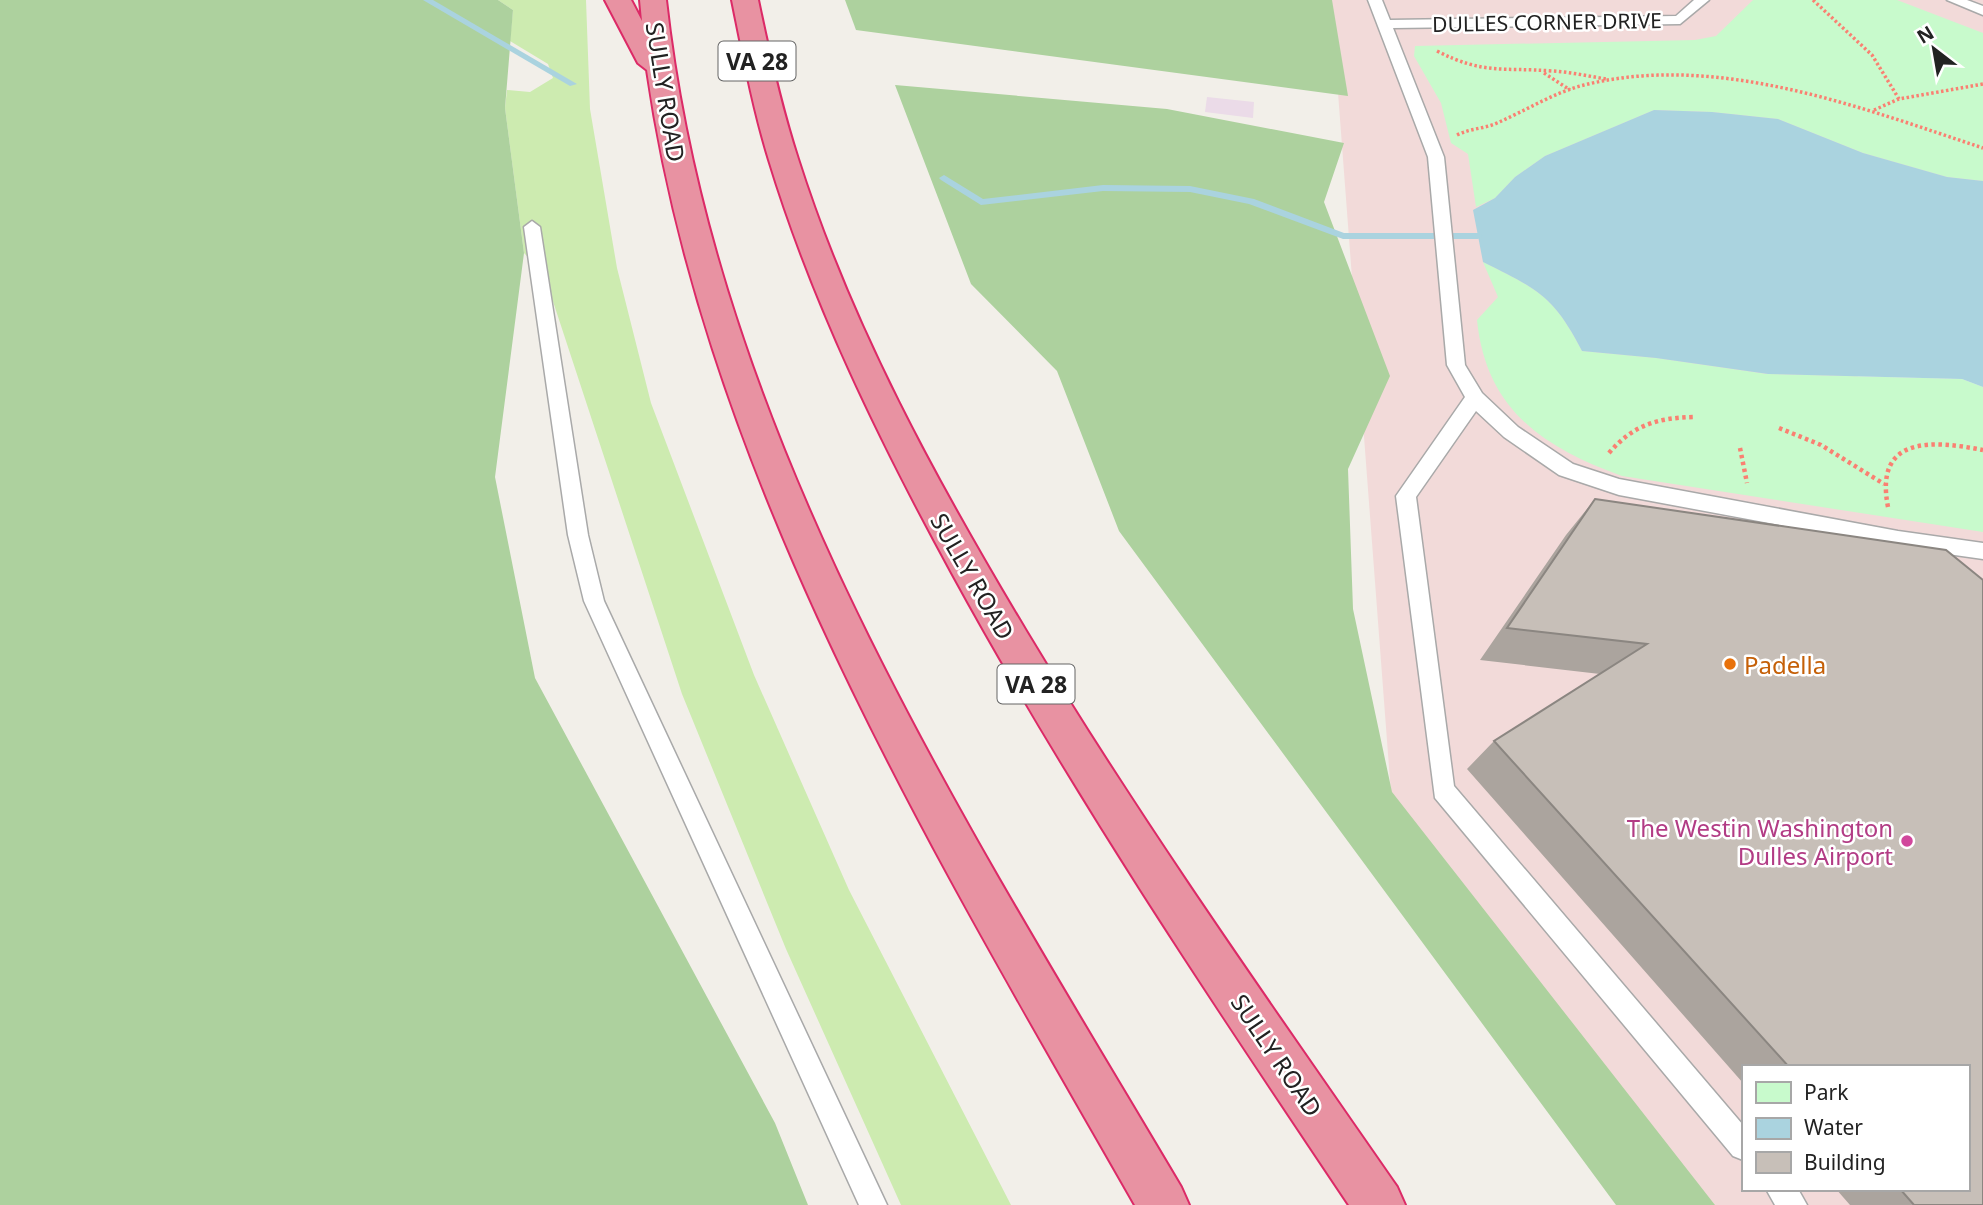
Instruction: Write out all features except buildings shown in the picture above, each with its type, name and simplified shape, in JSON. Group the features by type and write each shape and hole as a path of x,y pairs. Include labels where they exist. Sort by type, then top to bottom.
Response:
{"highway":[{"path":"618,0 660,80"},
{"name":"SULLY ROAD","path":"653,0 660,80 680,181 711,300 762,440 830,600 978,883 1163,1205"},
{"name":"SULLY ROAD","path":"745,0 772,121 805,226 857,349 925,490 1021,660 1076,748 1222,974 1379,1205"}],"lane":[{"path":"1375,0 1436,158 1456,365 1475,398 1511,432 1566,470 1619,487 1907,540 1983,551"},
{"name":"DULLES CORNER DRIVE","path":"1383,24 1680,20 1702,0"},
{"path":"1954,0 1983,11"},
{"path":"532,228 578,534 594,601 873,1205"},
{"path":"1475,398 1406,496 1443,790 1742,1145"},
{"path":"1907,540 1935,565"},
{"path":"1782,1191 1793,1205"}],"path":[{"path":"1813,0 1872,55 1899,99"},
{"path":"1383,24 1464,65 1480,69 1537,70 1609,80"},
{"path":"1537,70 1552,75 1570,90"},
{"path":"1457,135 1472,127 1491,126 1570,90 1609,80 1677,75 1802,92 1873,111 1983,148"},
{"path":"1873,111 1899,99 1983,83"},
{"path":"1595,480 1624,434 1640,424 1668,417 1693,417"},
{"path":"1779,428 1809,437 1836,450 1884,484"},
{"path":"1907,540 1882,491 1887,470 1899,452 1919,443 1983,450"}],"shaded area":[{"path":"1331,0 1983,0 1983,315 1705,240 1983,489 1983,1205 1704,1205 1393,820"},
{"path":"1207,97 1254,102 1253,118 1205,112"}],"green space":[{"path":"0,0 498,0 513,10 505,108 524,253 495,477 535,678 775,1123 808,1205 0,1205"},
{"path":"498,0 586,0 590,109 617,268 651,403 754,675 849,890 1011,1205 901,1205 786,949 682,694 544,274 524,253 505,108 507,90 530,92 553,78 548,64 510,41 513,10"},
{"path":"845,0 1332,0 1348,96 856,30"},
{"path":"1753,0 1897,0 1983,33 1983,181 1947,177 1863,153 1778,119 1712,112 1654,110 1545,156 1515,177 1495,198 1476,207 1468,154 1451,143 1441,103 1414,56 1415,46 1695,40 1716,36"},
{"path":"895,85 1167,109 1344,143 1324,202 1390,376 1348,469 1353,609 1392,792 1715,1205 1616,1205 1119,531 1057,371 971,284"},
{"path":"1483,262 1517,279 1542,296 1562,317 1582,351 1656,358 1767,374 1962,379 1983,387 1983,532 1622,476 1568,452 1544,438 1524,421 1506,402 1492,378 1477,320 1498,297"}],"water":[{"path":"1654,110 1712,112 1778,119 1863,153 1947,177 1983,181 1983,387 1962,379 1768,374 1656,358 1582,351 1562,317 1542,296 1517,279 1483,262 1473,210 1495,198 1515,177 1545,156"}],"waterway":[{"path":"427,0 573,84"},
{"path":"944,178 981,202 1103,188 1190,189 1251,201 1343,236 1478,236"}],"place":[{"name":"Padella","path":"1730,664"},
{"name":"The Westin Washington Dulles Airport","path":"1907,841"}]}
